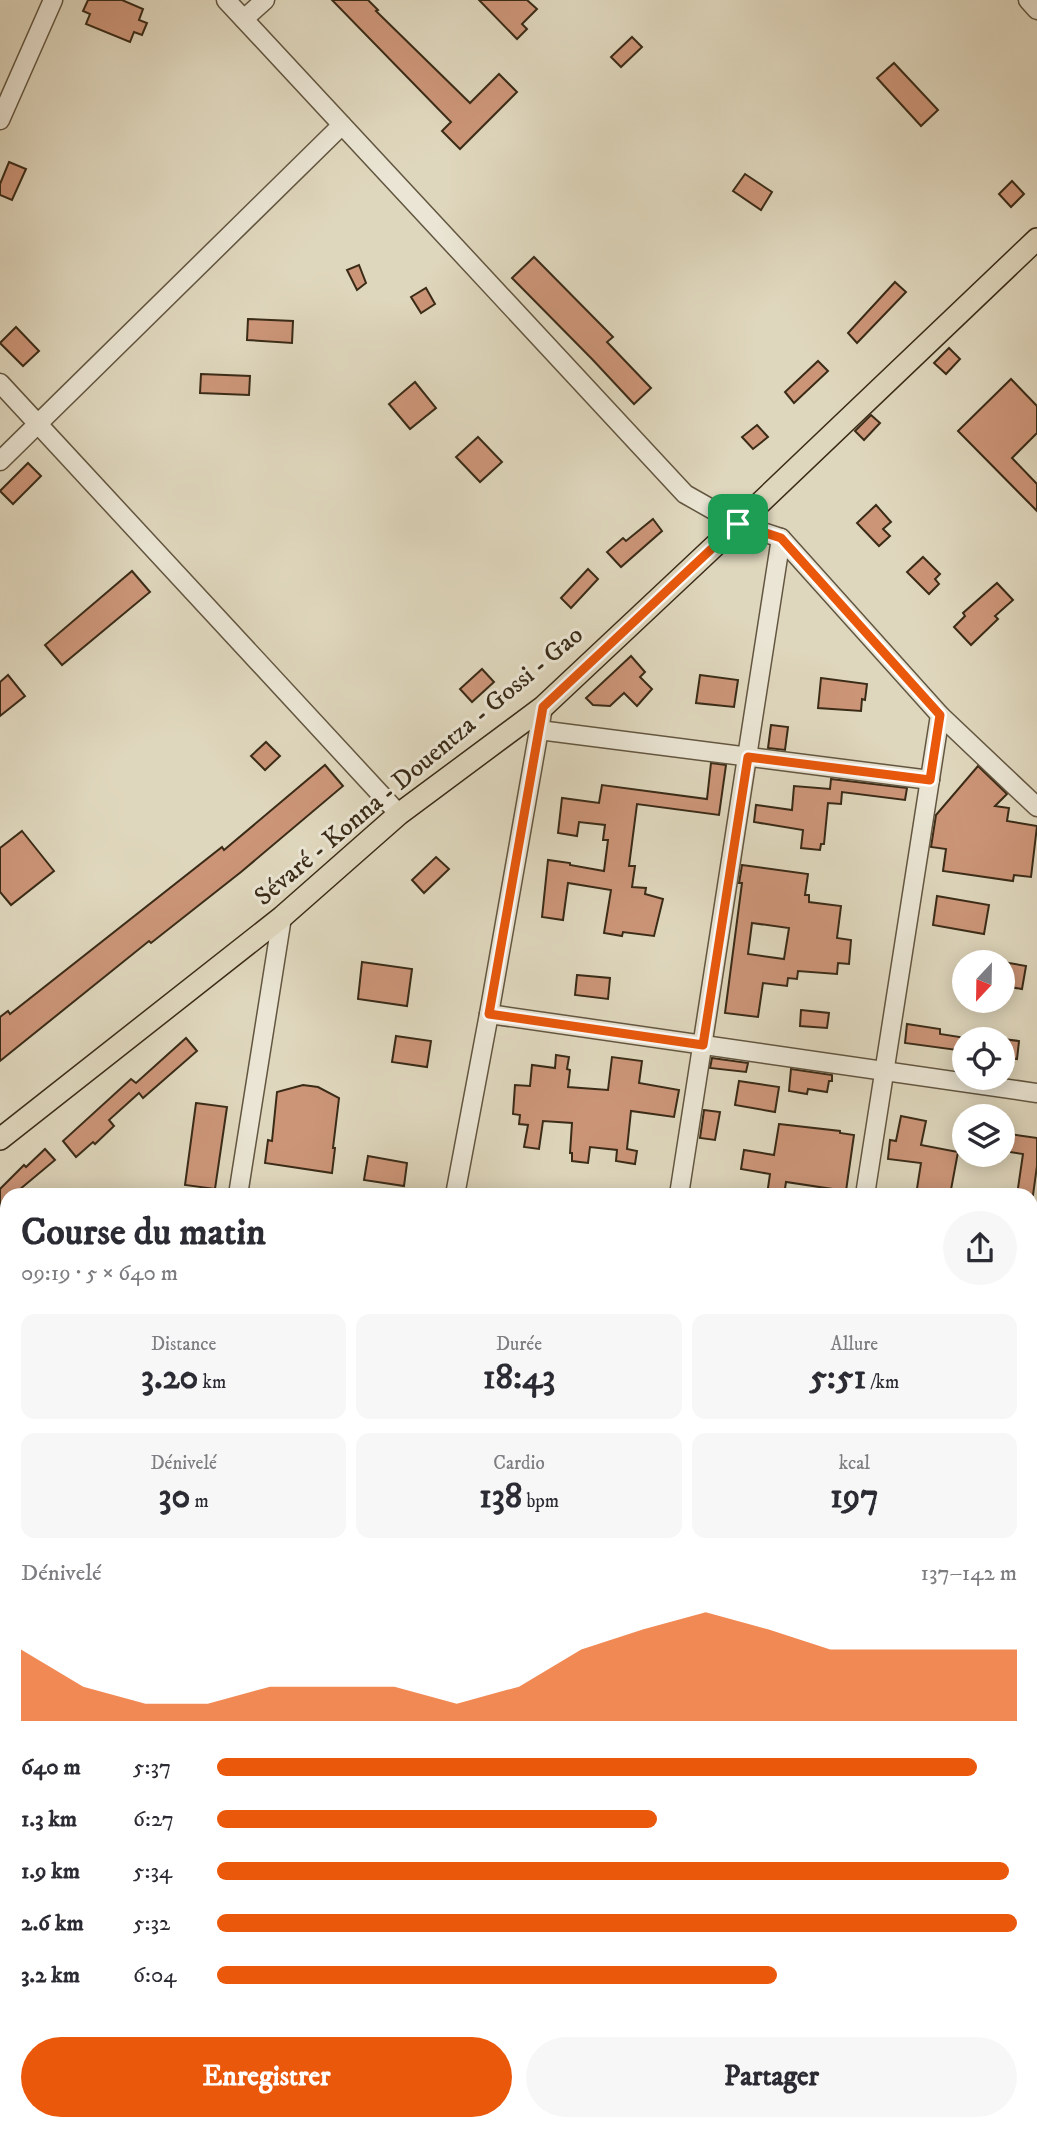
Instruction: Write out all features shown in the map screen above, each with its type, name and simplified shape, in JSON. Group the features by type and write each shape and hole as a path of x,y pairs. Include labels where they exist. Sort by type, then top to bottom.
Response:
{"main road":[{"name":"Sévaré - Konna - Douentza - Gossi - Gao","path":"0,1139 282,917 399,814 543,707 1037,239"}],"street":[{"path":"0,120 53,0"},
{"path":"226,0 685,494 738,524 781,538 940,715 1037,807"},
{"path":"244,19 265,0"},
{"path":"1028,0 1037,10"},
{"path":"0,461 342,125"},
{"path":"0,383 399,814"},
{"path":"680,1188 781,538"},
{"path":"456,1188 543,707"},
{"path":"866,1188 940,715"},
{"path":"538,730 930,780"},
{"path":"239,1188 282,917"},
{"path":"489,1014 1037,1093"}],"building":[{"path":"88,0 122,0 143,9 139,20 147,23 142,35 134,32 130,42 86,24 90,14 83,11"},
{"path":"332,0 368,0 470,103 499,74 517,92 460,149 442,131 451,122"},
{"path":"479,0 527,0 537,9 522,24 527,29 517,39"},
{"path":"632,37 642,47 621,67 611,57"},
{"path":"894,63 938,110 921,126 877,78"},
{"path":"9,162 26,169 12,200 0,195 0,184"},
{"path":"745,174 772,192 761,210 733,191"},
{"path":"1012,181 1024,194 1011,207 999,194"},
{"path":"534,257 613,337 607,342 651,388 634,404 512,278"},
{"path":"359,265 366,283 357,290 347,270"},
{"path":"895,282 906,292 857,343 848,333"},
{"path":"426,288 435,304 421,313 411,297"},
{"path":"248,319 293,321 292,343 247,340"},
{"path":"16,327 39,351 23,366 0,343"},
{"path":"949,348 960,359 946,374 934,363"},
{"path":"818,361 828,371 794,403 785,392"},
{"path":"201,374 250,376 249,395 200,393"},
{"path":"1011,379 1037,406 1037,433 1012,458 1037,484 1037,511 958,431"},
{"path":"415,382 436,408 410,429 389,404"},
{"path":"871,415 880,423 864,440 855,431"},
{"path":"757,425 768,437 753,449 742,437"},
{"path":"478,437 502,462 480,482 456,457"},
{"path":"28,463 41,476 13,504 0,491"},
{"path":"876,505 891,522 883,529 890,536 879,546 857,523"},
{"path":"653,519 662,531 621,567 607,552 623,538 626,541"},
{"path":"923,557 940,574 935,579 939,584 929,594 907,572"},
{"path":"588,569 598,579 571,608 561,598"},
{"path":"132,571 150,592 62,665 45,645"},
{"path":"997,583 1013,600 995,616 998,619 971,645 954,627 965,616 963,613"},
{"path":"631,656 645,672 640,677 652,689 637,706 624,693 610,706 593,705 586,698"},
{"path":"482,669 494,682 472,702 460,689"},
{"path":"8,675 25,696 0,716 0,682"},
{"path":"700,675 738,680 734,707 696,703"},
{"path":"821,678 867,684 861,711 818,708"},
{"path":"771,725 788,727 785,750 768,748"},
{"path":"266,742 280,756 265,770 251,756"},
{"path":"711,763 726,765 719,815 637,804 629,866 635,866 632,887 646,888 645,894 663,899 654,936 623,932 622,936 604,933 611,890 568,883 563,920 542,917 548,860 604,871 608,840 603,840 605,825 579,822 577,836 558,833 562,798 599,803 602,785 707,799"},
{"path":"325,765 343,786 241,872 151,943 149,941 0,1061 0,1017 8,1011 10,1014 222,847 224,850"},
{"path":"978,766 1007,794 995,806 1009,808 1007,821 1037,826 1031,877 1014,875 1013,881 943,871 946,849 931,847 936,815"},
{"path":"831,779 907,788 905,800 842,792 841,804 828,803 824,844 821,844 820,850 801,848 803,830 754,822 756,805 792,810 794,786 830,789"},
{"path":"22,831 54,871 11,905 0,892 0,848"},
{"path":"436,857 449,869 424,893 412,880"},
{"path":"742,865 808,874 805,895 809,895 809,902 841,906 837,938 851,940 849,964 838,963 837,974 798,971 797,979 788,978 787,986 763,983 758,1017 725,1013 742,883 739,883","holes":["752,923 789,928 784,959 748,954"]},
{"path":"937,896 989,905 984,934 933,925"},
{"path":"362,962 412,969 407,1006 358,999"},
{"path":"1015,964 1026,966 1022,989 1015,988"},
{"path":"577,975 610,978 608,999 575,995"},
{"path":"801,1010 829,1013 827,1028 800,1026"},
{"path":"907,1024 940,1029 940,1034 952,1036 952,1049 905,1043"},
{"path":"396,1036 431,1041 427,1067 392,1062"},
{"path":"186,1038 197,1051 143,1098 139,1093 109,1120 114,1126 76,1157 63,1141 131,1079 136,1083"},
{"path":"1015,1040 1019,1041 1015,1059"},
{"path":"556,1055 569,1057 568,1087 608,1090 612,1057 642,1061 639,1083 679,1090 674,1117 631,1111 627,1149 637,1151 635,1164 616,1161 617,1150 590,1147 588,1163 572,1161 572,1123 543,1121 539,1149 524,1147 528,1125 519,1124 520,1115 513,1114 515,1085 530,1086 532,1065 555,1068"},
{"path":"712,1058 748,1063 746,1072 710,1068"},
{"path":"791,1069 832,1075 827,1092 808,1089 807,1094 789,1091"},
{"path":"739,1081 779,1087 775,1112 735,1105"},
{"path":"303,1085 318,1087 339,1098 332,1173 265,1163 268,1140 272,1141 277,1092"},
{"path":"196,1103 227,1107 215,1188 185,1185"},
{"path":"704,1110 720,1112 715,1140 700,1138"},
{"path":"901,1116 926,1121 921,1145 952,1151 952,1167 955,1167 951,1188 917,1188 921,1163 888,1159 890,1140 896,1141"},
{"path":"779,1124 854,1135 846,1188 786,1182 785,1188 768,1188 770,1174 741,1169 744,1150 774,1155"},
{"path":"1015,1135 1037,1138 1034,1188 1018,1188 1023,1154 1015,1153"},
{"path":"45,1149 55,1160 21,1188 1,1188 24,1165 26,1167"},
{"path":"368,1156 407,1163 404,1186 364,1180"}],"route":[{"path":"738,524 781,538 940,715 930,780 748,757 703,1045 489,1014 543,707 738,524"}]}
